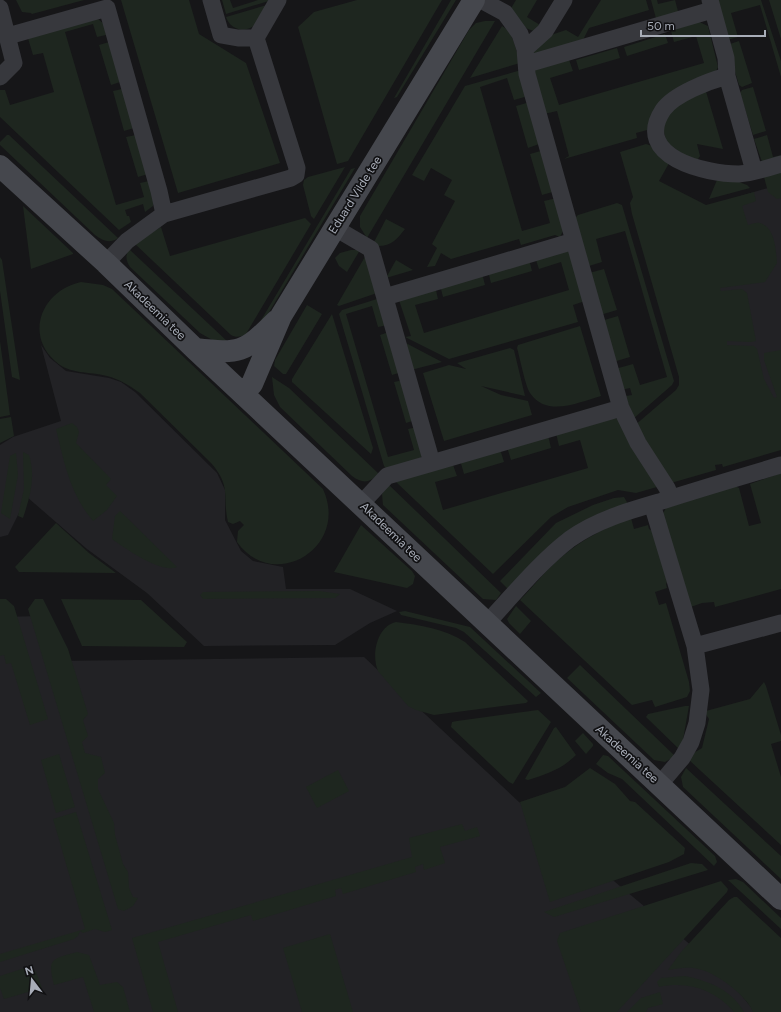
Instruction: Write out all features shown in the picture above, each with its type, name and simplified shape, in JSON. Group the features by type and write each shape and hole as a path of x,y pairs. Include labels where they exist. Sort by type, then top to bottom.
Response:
{"main road":[{"name":"Eduard Vilde tee","path":"243,393 252,384 257,374 281,316 474,0"},
{"name":"Akadeemia tee","path":"0,166 106,263 195,349 781,899"},
{"path":"195,349 218,352 238,351 252,345 281,316"}],"street":[{"path":"211,0 221,35 238,38 256,38"},
{"path":"106,263 127,241 164,214 296,175 297,168 256,38 278,0"},
{"path":"481,0 505,13 520,34 526,56 527,74 621,408 638,443 667,488 671,498"},
{"path":"526,56 545,31 564,0"},
{"path":"526,56 711,5 726,58 727,76 754,172"},
{"path":"0,8 14,63 0,77"},
{"path":"8,36 107,8 159,191 164,214"},
{"path":"727,76 706,82 679,97 664,109 656,124 656,138 658,144 679,161 710,172 740,174 754,172 781,164"},
{"path":"335,228 371,250 432,463"},
{"path":"385,296 574,241"},
{"path":"361,504 387,476 621,408"},
{"path":"487,623 553,554 570,540 603,521 671,498 781,465"},
{"path":"652,504 694,646 701,690 697,723 691,742 682,758 660,784"},
{"path":"694,646 781,623"}],"shaded area":[{"path":"16,0 84,0 32,14 22,12"},
{"path":"121,0 189,0 199,34 246,63 280,163 178,193"},
{"path":"222,0 230,0 233,8 258,0 272,0 226,14"},
{"path":"357,0 442,0 348,161 337,164 298,27 314,12"},
{"path":"451,0 456,0 397,97 394,98"},
{"path":"516,0 537,0 527,17 540,25 537,31 525,27 518,21 510,10"},
{"path":"601,0 646,0 649,10 589,28 581,44 530,55 542,38 566,30 578,37"},
{"path":"651,0 657,0 658,4 675,0 679,15 657,22"},
{"path":"715,0 761,0 781,61 781,77 760,5 731,13 738,37 727,40"},
{"path":"769,0 781,0 781,39"},
{"path":"270,4 259,21 249,29 244,30 235,28 228,22 226,17"},
{"path":"98,19 104,24 106,35 97,37 93,24 65,32 116,205 144,197 140,183 149,181 154,197 153,206 145,212 143,204 125,210 131,222 119,230 0,117 0,90 5,90 10,105 54,92 43,53 33,55 27,35"},
{"path":"695,20 708,26 718,67 716,71 651,129 636,133 637,138 564,159 569,156 557,111 544,114 533,68 568,57 573,71 550,78 559,105 704,63 696,36 674,42 670,27"},
{"path":"495,21 367,238 360,227 360,216 469,30 476,23"},
{"path":"502,26 512,37 520,63 470,78"},
{"path":"665,34 668,43 627,56 624,47"},
{"path":"739,41 752,83 742,87 739,85 727,45"},
{"path":"109,42 120,82 111,85 99,45"},
{"path":"617,48 620,58 579,70 576,60"},
{"path":"521,70 528,96 514,100 507,78 480,87 522,231 550,223 544,201 557,198 564,229 560,237 555,235 521,245 519,239 451,259 441,253 435,266 427,267 437,248 432,244 455,201 444,195 452,180 431,168 424,181 412,175 465,86"},
{"path":"753,87 766,131 753,135 740,93 742,90"},
{"path":"705,88 723,149 697,144 700,156 698,159 691,160 666,142 662,122 666,113"},
{"path":"122,89 134,128 124,131 113,91"},
{"path":"530,102 542,143 528,148 516,106"},
{"path":"7,135 9,135 118,238 112,241 106,241 95,235 0,145 0,142"},
{"path":"136,135 148,174 138,177 126,137"},
{"path":"767,135 773,157 781,155 781,161 762,162 754,139"},
{"path":"646,144 652,146 668,162 668,165 659,181 706,205 754,192 756,201 742,206 748,225 759,223 765,225 769,229 774,240 777,263 765,282 720,288 721,291 742,289 747,293 756,341 727,341 727,345 754,346 757,349 764,379 774,398 777,397 764,360 764,353 781,350 781,450 723,467 722,464 715,465 716,470 671,483 634,426 676,390 679,385 679,377 632,214 630,203 633,197 620,152"},
{"path":"544,150 556,191 542,195 530,154"},
{"path":"345,167 314,219 311,216 303,185 304,180 308,177"},
{"path":"355,168 262,324 257,327 351,169"},
{"path":"781,168 781,198 777,199 768,192 764,177"},
{"path":"725,177 747,185 750,188 709,199 717,180"},
{"path":"781,184 781,424 710,446 694,210"},
{"path":"617,203 622,205 674,381 672,385 633,419 626,396 632,395 630,388 621,390 615,369 633,364 640,385 667,377 625,231 596,239 602,262 589,266 575,218 578,215"},
{"path":"23,206 73,253 73,254 31,269"},
{"path":"305,218 311,224 246,334 238,337 231,335 134,243 161,227 170,256"},
{"path":"386,219 405,229 397,239 391,243 378,246 374,242"},
{"path":"129,249 228,342 216,342 200,333 130,267 126,258"},
{"path":"351,250 360,250 347,272 339,266 335,258 340,253"},
{"path":"569,251 585,301 573,305 578,322 449,359 405,337 411,336 398,297 435,286 438,299 415,305 424,333 569,290 561,262 539,269 535,257"},
{"path":"366,255 377,293 339,306 337,305"},
{"path":"0,257 2,260 20,380 12,377 0,291"},
{"path":"529,259 532,271 491,283 488,271"},
{"path":"396,260 413,270 386,278"},
{"path":"604,269 617,310 600,315 589,273"},
{"path":"482,273 485,285 443,297 440,285"},
{"path":"81,282 103,285 112,289 323,489 329,510 326,529 317,545 304,557 287,563 269,564 252,557 237,542 238,531 244,525 240,521 233,524 228,522 224,485 218,471 211,463 136,390 111,377 67,369 55,361 46,350 41,338 40,326 42,314 48,303 57,294 68,287"},
{"path":"377,299 388,325 378,327 372,306 346,314 388,457 414,450 408,429 418,427 424,453 418,461 388,470 384,466 339,314 342,310"},
{"path":"307,305 322,314 286,374 283,374 274,366 275,360"},
{"path":"332,314 373,448 371,454 292,382 292,379"},
{"path":"618,316 630,357 613,362 601,321"},
{"path":"580,326 601,396 573,404 554,407 537,401 530,393 524,378 517,348 518,345"},
{"path":"389,332 402,372 392,375 380,335"},
{"path":"0,341 10,415 0,417"},
{"path":"402,341 442,362 411,370"},
{"path":"41,345 50,358 66,371 109,378 121,382 135,392 217,473 225,490 225,520 241,551 253,561 283,567 286,589 350,589 397,611 370,623 335,645 204,646 147,593 87,549 27,497 8,535 0,537 0,445 13,437 61,421"},
{"path":"510,348 514,350 525,396 481,386 501,395 528,401 532,415 444,441 423,373 449,365 466,369 457,363"},
{"path":"272,377 289,388 379,474 369,481 359,480 352,476 280,407 274,395"},
{"path":"403,380 415,420 406,423 394,382"},
{"path":"11,417 14,436 0,443 0,419"},
{"path":"611,417 618,419 657,487 636,493 618,490 568,507 551,517 493,574 396,482 452,462 457,476 435,482 443,510 588,468 580,440 559,446 556,433"},
{"path":"72,423 77,427 79,432 76,443 111,479 106,485 117,496 107,510 93,521 85,511 73,489 56,429"},
{"path":"548,435 551,448 511,460 507,447"},
{"path":"500,449 504,462 464,474 460,460"},
{"path":"23,452 29,455 32,479 30,495 23,518 18,516 24,489"},
{"path":"16,453 18,475 10,519 1,513 10,456"},
{"path":"781,473 781,589 715,607 714,602 702,603 688,608 662,515 666,508 735,486 739,488 749,526 761,523 750,484"},
{"path":"388,484 501,593 496,600 483,599 383,505 382,494"},
{"path":"624,497 628,504 508,589 500,581 556,523 593,505 614,498"},
{"path":"120,511 177,567 162,567 153,564 134,554 112,539 115,516"},
{"path":"631,518 634,529 648,525 649,529 654,532 669,579 666,584 667,588 655,592 659,605 666,603 689,682 690,691 687,697 655,707 652,700 632,705 520,600 567,552 593,535"},
{"path":"56,523 89,553 116,573 19,572 15,567"},
{"path":"361,525 412,571 415,576 413,584 407,588 334,572"},
{"path":"319,591 340,594 335,598 203,599 200,595 203,592"},
{"path":"0,599 6,599 14,606 48,719 30,725 11,663 6,664 4,655 0,656"},
{"path":"35,599 43,599 68,649 88,714 83,720 88,736 82,742 85,753 101,757 105,773 98,779 98,789 114,823 115,835 123,864 128,872 129,888 133,897 138,898 133,906 124,911 118,909 28,609"},
{"path":"61,599 141,600 187,642 184,647 82,646"},
{"path":"516,606 531,621 520,634 507,619"},
{"path":"405,611 470,627 541,693 536,697 464,632 456,628 401,615 399,612"},
{"path":"42,616 56,661 364,657 519,802 722,971 755,1012 0,1012 0,617"},
{"path":"396,622 423,626 441,631 465,642 528,701 526,703 434,715 408,706 378,671 375,657 377,642 380,635 384,629"},
{"path":"580,665 675,756 665,762 654,760 567,678"},
{"path":"764,682 781,735 781,741 771,744 781,777 781,845 689,760 692,754 702,748 709,719 705,713 706,711 750,699"},
{"path":"689,706 681,751 646,717 648,714"},
{"path":"538,710 551,722 513,784 509,782 451,727 452,722 457,721"},
{"path":"556,727 576,755 565,764 542,776 528,780 525,779 554,728"},
{"path":"583,733 593,744 586,754 575,741"},
{"path":"59,754 75,807 56,813 41,760"},
{"path":"603,755 608,756 715,856 717,862 714,866 622,779 608,773 596,764"},
{"path":"590,768 615,784 630,801 635,802 685,848 684,854 669,862 550,902 520,802 565,787"},
{"path":"686,768 781,856 781,879 683,787 681,777"},
{"path":"338,770 349,791 317,808 306,787"},
{"path":"76,812 112,930 105,932 95,929 83,933 80,931 78,936 74,939 0,962 0,954 85,929 53,819"},
{"path":"462,824 465,831 477,827 480,836 440,847 445,863 424,870 423,864 415,867 416,872 343,894 341,888 335,890 336,896 253,921 251,915 158,942 178,1012 153,1012 132,938 412,857 409,838"},
{"path":"691,863 702,864 708,870 554,917 544,912"},
{"path":"736,879 743,882 781,918 781,929 728,880"},
{"path":"721,881 728,889 727,892 617,1012 581,1012 557,941 560,933"},
{"path":"737,897 781,938 781,1012 753,1012 745,999 732,987 716,976 702,970 681,968 668,970 681,952 729,900"},
{"path":"330,934 353,1012 302,1012 283,948"},
{"path":"77,952 89,955 100,985 117,982 123,987 130,1012 94,1012 83,977 54,985 51,969 54,961 62,956"},
{"path":"28,967 36,972 42,988 4,999 0,988 0,976"},
{"path":"685,976 711,984 726,992 739,1004 744,1012 734,1012 726,1004 709,992 690,986 680,985 659,987 657,982 661,978"},
{"path":"660,992 663,1004 648,1008 646,1012 627,1012 641,998"}]}
